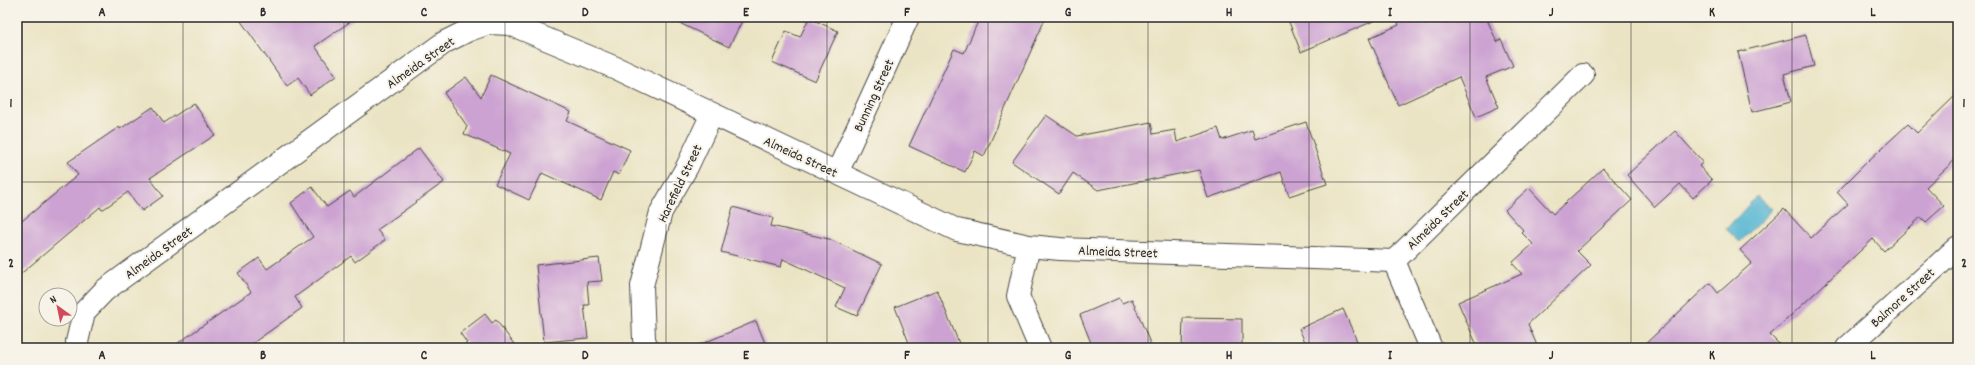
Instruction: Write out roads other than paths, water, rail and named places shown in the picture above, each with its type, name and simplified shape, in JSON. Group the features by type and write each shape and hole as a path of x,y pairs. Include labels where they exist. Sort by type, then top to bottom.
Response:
{"street":[{"name":"Bunning Street","path":"837,173 908,17"},
{"name":"Almeida Street","path":"78,348 77,342 84,312 105,290 445,42 469,30 489,23 510,24 616,68 957,230 1029,246 1066,250 1394,261 1582,75"},
{"name":"Harefield Street","path":"647,348 644,339 642,286 661,212 687,167 712,114"},
{"path":"1029,246 1018,296 1040,348"},
{"name":"Balmore Street","path":"1847,348 1958,247"},
{"path":"1394,261 1431,348"}],"water":[{"path":"1757,196 1772,209 1740,242 1726,229"}]}
